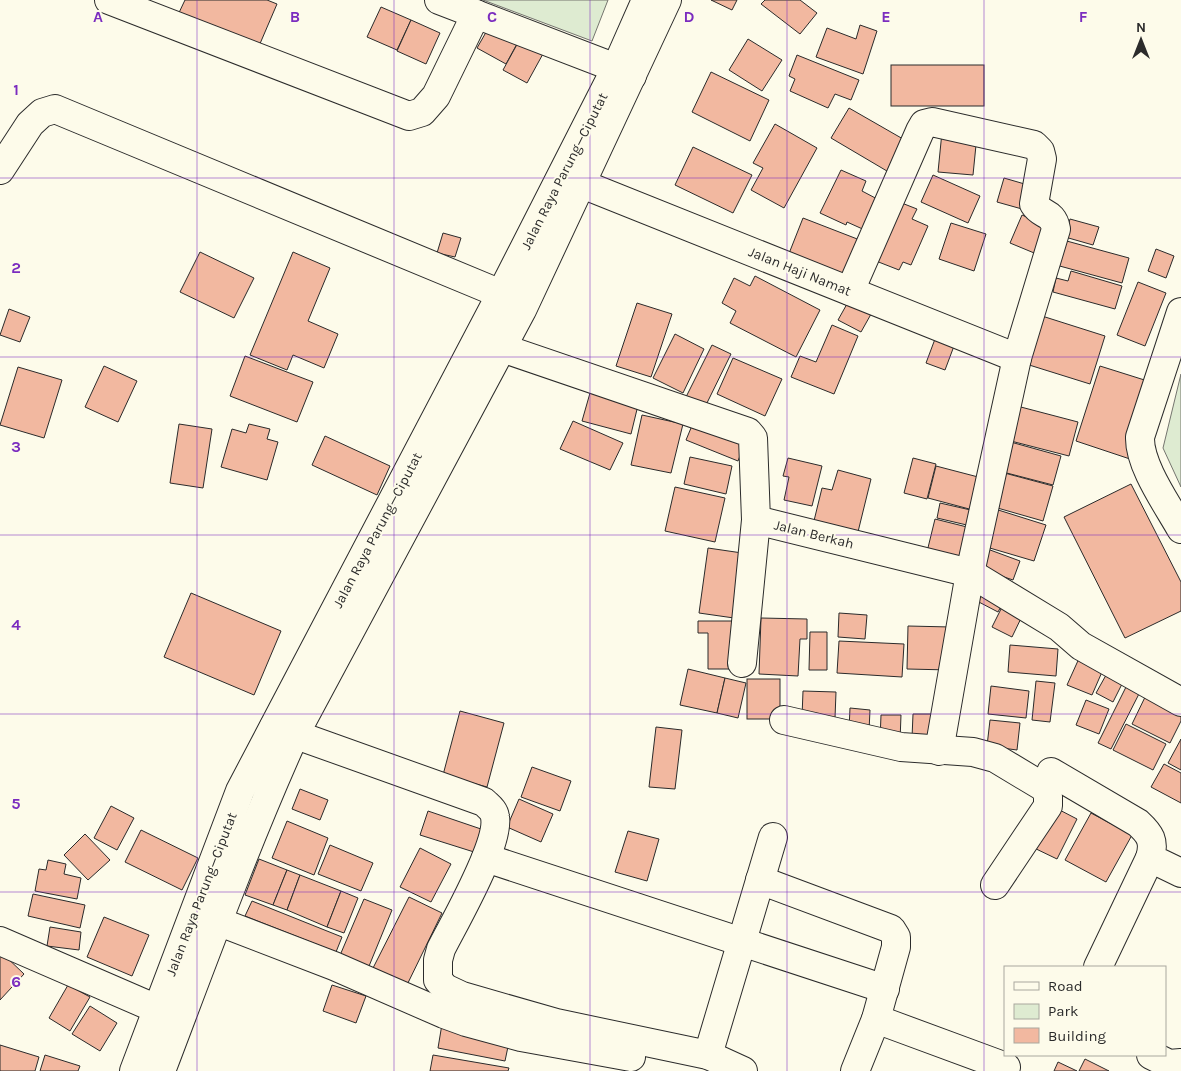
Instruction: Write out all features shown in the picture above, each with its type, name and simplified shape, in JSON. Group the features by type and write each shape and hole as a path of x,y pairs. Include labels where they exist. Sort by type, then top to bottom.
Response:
{"main road":[{"path":"109,0 409,116 422,112 436,96 476,14"},
{"path":"439,0 624,72"},
{"name":"Jalan Raya Parung—Ciputat","path":"134,1071 240,791 284,730 490,342 582,184 624,72 646,0"},
{"name":"Jalan Raya Parung—Ciputat","path":"490,342 501,294 624,72 668,0"},
{"path":"0,170 30,124 42,113 56,109 501,294"},
{"path":"850,291 924,124 932,122 1034,145 1040,151 1042,159 1034,204 1036,209 1051,216 1055,222 1056,229 1017,358 970,573 939,750"},
{"name":"Jalan Haji Namat","path":"582,184 1017,358"},
{"path":"1181,312 1140,437 1140,446 1145,463 1181,529"},
{"name":"Jalan Berkah","path":"490,342 748,432 753,438 756,520 970,573 1059,628 1080,646 1181,702"},
{"path":"742,663 756,520"},
{"path":"784,720 902,747 973,752 995,758 1044,788 1048,796 1048,806 995,885"},
{"path":"284,730 484,802 492,809 495,817 495,826 486,858 441,949 438,960 438,980 445,988 462,996 556,1023 703,1063 743,1071"},
{"name":"Jalan Raya Parung—Ciputat","path":"161,1071 264,802 284,730"},
{"path":"1051,772 1138,823 1150,834 1153,843 1150,858 1098,966"},
{"path":"703,1063 773,837"},
{"path":"486,858 884,989"},
{"path":"1150,858 1181,872"},
{"path":"760,880 891,929 896,937 896,947 876,1019 855,1071"},
{"path":"217,921 334,966 466,1022 521,1037 651,1060 703,1063"},
{"path":"0,941 157,1010"},
{"path":"876,1019 1011,1064"},
{"path":"1153,1056 1169,1064 1181,1063"}],"green space":[{"path":"483,0 608,0 592,41"},
{"path":"1181,374 1181,487 1163,448"}],"building":[{"path":"185,0 267,0 277,4 256,53 176,19"},
{"path":"711,0 737,0 732,10"},
{"path":"765,0 800,0 817,13 800,34 761,4"},
{"path":"381,7 411,20 397,50 367,37"},
{"path":"411,20 440,33 426,64 397,51"},
{"path":"860,25 877,31 863,74 816,57 827,28 856,39"},
{"path":"489,27 518,42 506,64 477,48"},
{"path":"520,39 544,52 527,83 503,70"},
{"path":"748,39 782,60 762,91 729,70"},
{"path":"797,55 859,80 851,100 835,94 828,108 790,91 795,79 789,76"},
{"path":"891,65 984,65 984,106 891,106"},
{"path":"711,72 769,100 750,141 692,112"},
{"path":"849,108 910,143 892,174 831,138"},
{"path":"775,124 817,148 784,208 751,190 763,168 753,163"},
{"path":"942,132 977,135 973,175 938,172"},
{"path":"693,147 752,175 733,213 675,185"},
{"path":"841,170 866,181 862,191 881,201 867,231 847,222 846,225 820,213"},
{"path":"933,175 980,196 968,223 921,202"},
{"path":"1004,178 1028,185 1022,209 997,202"},
{"path":"894,200 917,209 912,219 928,226 911,265 903,262 899,270 876,261"},
{"path":"1022,215 1050,227 1039,255 1010,243"},
{"path":"803,218 865,242 850,281 788,256"},
{"path":"1070,219 1099,227 1093,245 1065,237"},
{"path":"951,223 986,234 974,271 939,259"},
{"path":"443,233 461,238 455,257 437,253"},
{"path":"1063,240 1129,258 1122,283 1056,265"},
{"path":"1156,249 1174,256 1166,278 1148,271"},
{"path":"200,252 254,278 234,318 180,292"},
{"path":"293,252 330,268 308,321 338,334 324,368 293,355 287,370 250,355"},
{"path":"1071,271 1122,286 1115,309 1053,292 1056,278 1068,281"},
{"path":"755,276 820,310 796,357 730,323 736,311 722,303 734,278 750,286"},
{"path":"1138,282 1166,293 1145,346 1117,335"},
{"path":"852,295 875,307 861,332 838,320"},
{"path":"637,303 672,314 651,377 616,366"},
{"path":"9,309 30,317 20,342 0,335"},
{"path":"1042,316 1105,336 1090,384 1026,364"},
{"path":"832,325 858,336 834,394 791,377 800,356 816,362"},
{"path":"675,334 704,349 683,393 653,378"},
{"path":"935,339 954,346 945,370 926,363"},
{"path":"712,345 731,354 705,407 686,397"},
{"path":"245,356 313,382 297,422 230,396"},
{"path":"733,358 782,379 765,416 717,394"},
{"path":"104,366 137,381 118,422 85,407"},
{"path":"1100,366 1154,383 1130,459 1076,441"},
{"path":"18,367 62,380 44,438 0,425"},
{"path":"590,393 611,398 640,397 631,434 582,421"},
{"path":"1017,406 1078,422 1069,456 1007,440"},
{"path":"642,415 683,424 671,473 631,465"},
{"path":"696,416 747,437 738,461 686,440"},
{"path":"573,421 623,443 610,470 560,449"},
{"path":"179,424 212,429 203,488 170,483"},
{"path":"249,424 270,429 267,439 278,442 267,480 221,467 232,429 246,433"},
{"path":"325,436 390,466 377,495 312,465"},
{"path":"1007,441 1061,456 1053,485 999,471"},
{"path":"690,457 732,466 726,494 684,484"},
{"path":"788,458 822,466 812,506 784,500 789,477 783,476"},
{"path":"913,458 936,464 927,499 904,493"},
{"path":"936,466 982,478 973,510 928,498"},
{"path":"838,470 871,479 856,540 812,529 822,488 832,490"},
{"path":"997,471 1053,486 1043,521 987,505"},
{"path":"1131,484 1181,582 1181,611 1125,638 1064,517"},
{"path":"675,487 725,498 715,542 665,531"},
{"path":"940,503 975,511 971,526 937,518"},
{"path":"995,509 1046,525 1034,561 983,546"},
{"path":"935,519 967,527 957,568 925,560"},
{"path":"982,547 1020,561 1013,580 975,567"},
{"path":"708,548 749,554 741,619 699,613"},
{"path":"982,587 1005,599 998,612 975,600"},
{"path":"191,593 281,631 254,695 164,657"},
{"path":"1005,601 1025,610 1012,637 992,627"},
{"path":"839,613 867,615 865,639 838,637"},
{"path":"761,618 807,619 807,639 800,639 798,676 759,674"},
{"path":"698,621 735,621 736,669 708,669 708,633 698,633"},
{"path":"908,626 951,627 950,670 907,669"},
{"path":"810,632 827,632 827,670 809,670"},
{"path":"839,641 904,644 902,677 837,673"},
{"path":"1010,645 1058,649 1056,676 1008,672"},
{"path":"1081,654 1105,665 1092,695 1067,685"},
{"path":"1110,668 1126,676 1113,702 1096,693"},
{"path":"688,669 725,678 717,713 680,705"},
{"path":"1131,677 1144,684 1111,749 1098,743"},
{"path":"725,678 746,683 738,718 717,713"},
{"path":"747,679 780,679 780,719 747,719"},
{"path":"1036,681 1055,683 1050,722 1032,720"},
{"path":"991,686 1029,691 1026,718 988,714"},
{"path":"803,691 836,692 835,718 802,717"},
{"path":"1148,691 1181,707 1181,721 1170,743 1132,724"},
{"path":"1086,700 1109,709 1099,734 1076,725"},
{"path":"850,708 870,710 869,731 849,730"},
{"path":"460,711 504,723 487,787 443,775"},
{"path":"913,714 940,714 929,739 912,738"},
{"path":"881,715 901,715 900,741 880,740"},
{"path":"990,720 1020,723 1017,750 987,746"},
{"path":"1126,724 1166,744 1153,770 1113,750"},
{"path":"656,727 682,730 675,789 649,787"},
{"path":"1181,739 1181,770 1168,763"},
{"path":"1164,764 1181,773 1181,803 1151,787"},
{"path":"532,767 571,781 560,811 521,797"},
{"path":"300,789 328,800 320,820 292,809"},
{"path":"519,799 553,814 541,842 507,827"},
{"path":"1050,805 1077,819 1057,859 1030,846"},
{"path":"111,806 134,818 117,850 94,838"},
{"path":"428,811 481,829 474,852 420,835"},
{"path":"1091,813 1132,835 1106,882 1065,860"},
{"path":"287,821 328,838 314,875 272,858"},
{"path":"141,830 198,858 182,890 125,862"},
{"path":"628,831 659,839 647,881 615,872"},
{"path":"85,834 110,860 88,880 64,855"},
{"path":"330,845 373,863 361,891 318,874"},
{"path":"420,848 451,864 431,902 400,887"},
{"path":"259,859 287,870 273,905 245,895"},
{"path":"48,860 66,864 64,874 81,878 77,899 35,891 39,869 46,870"},
{"path":"287,870 300,875 287,910 273,905"},
{"path":"300,875 341,891 327,927 287,910"},
{"path":"341,891 358,898 344,933 327,927"},
{"path":"33,894 85,905 80,928 28,916"},
{"path":"409,897 442,913 405,989 371,972"},
{"path":"364,899 392,910 367,971 338,960"},
{"path":"252,901 342,937 336,952 245,916"},
{"path":"104,917 149,935 132,976 87,957"},
{"path":"50,927 81,932 79,950 47,946"},
{"path":"0,951 24,974 0,1000"},
{"path":"68,985 90,997 70,1031 49,1018"},
{"path":"332,985 366,996 356,1023 323,1011"},
{"path":"90,1006 117,1023 100,1051 72,1034"},
{"path":"442,1024 510,1037 505,1061 438,1048"},
{"path":"0,1045 39,1057 35,1071 0,1071"},
{"path":"45,1055 80,1066 78,1071 40,1071"},
{"path":"433,1055 509,1068 508,1071 430,1071"},
{"path":"1085,1059 1109,1071 1079,1071"},
{"path":"1058,1062 1077,1071 1054,1071"}]}
